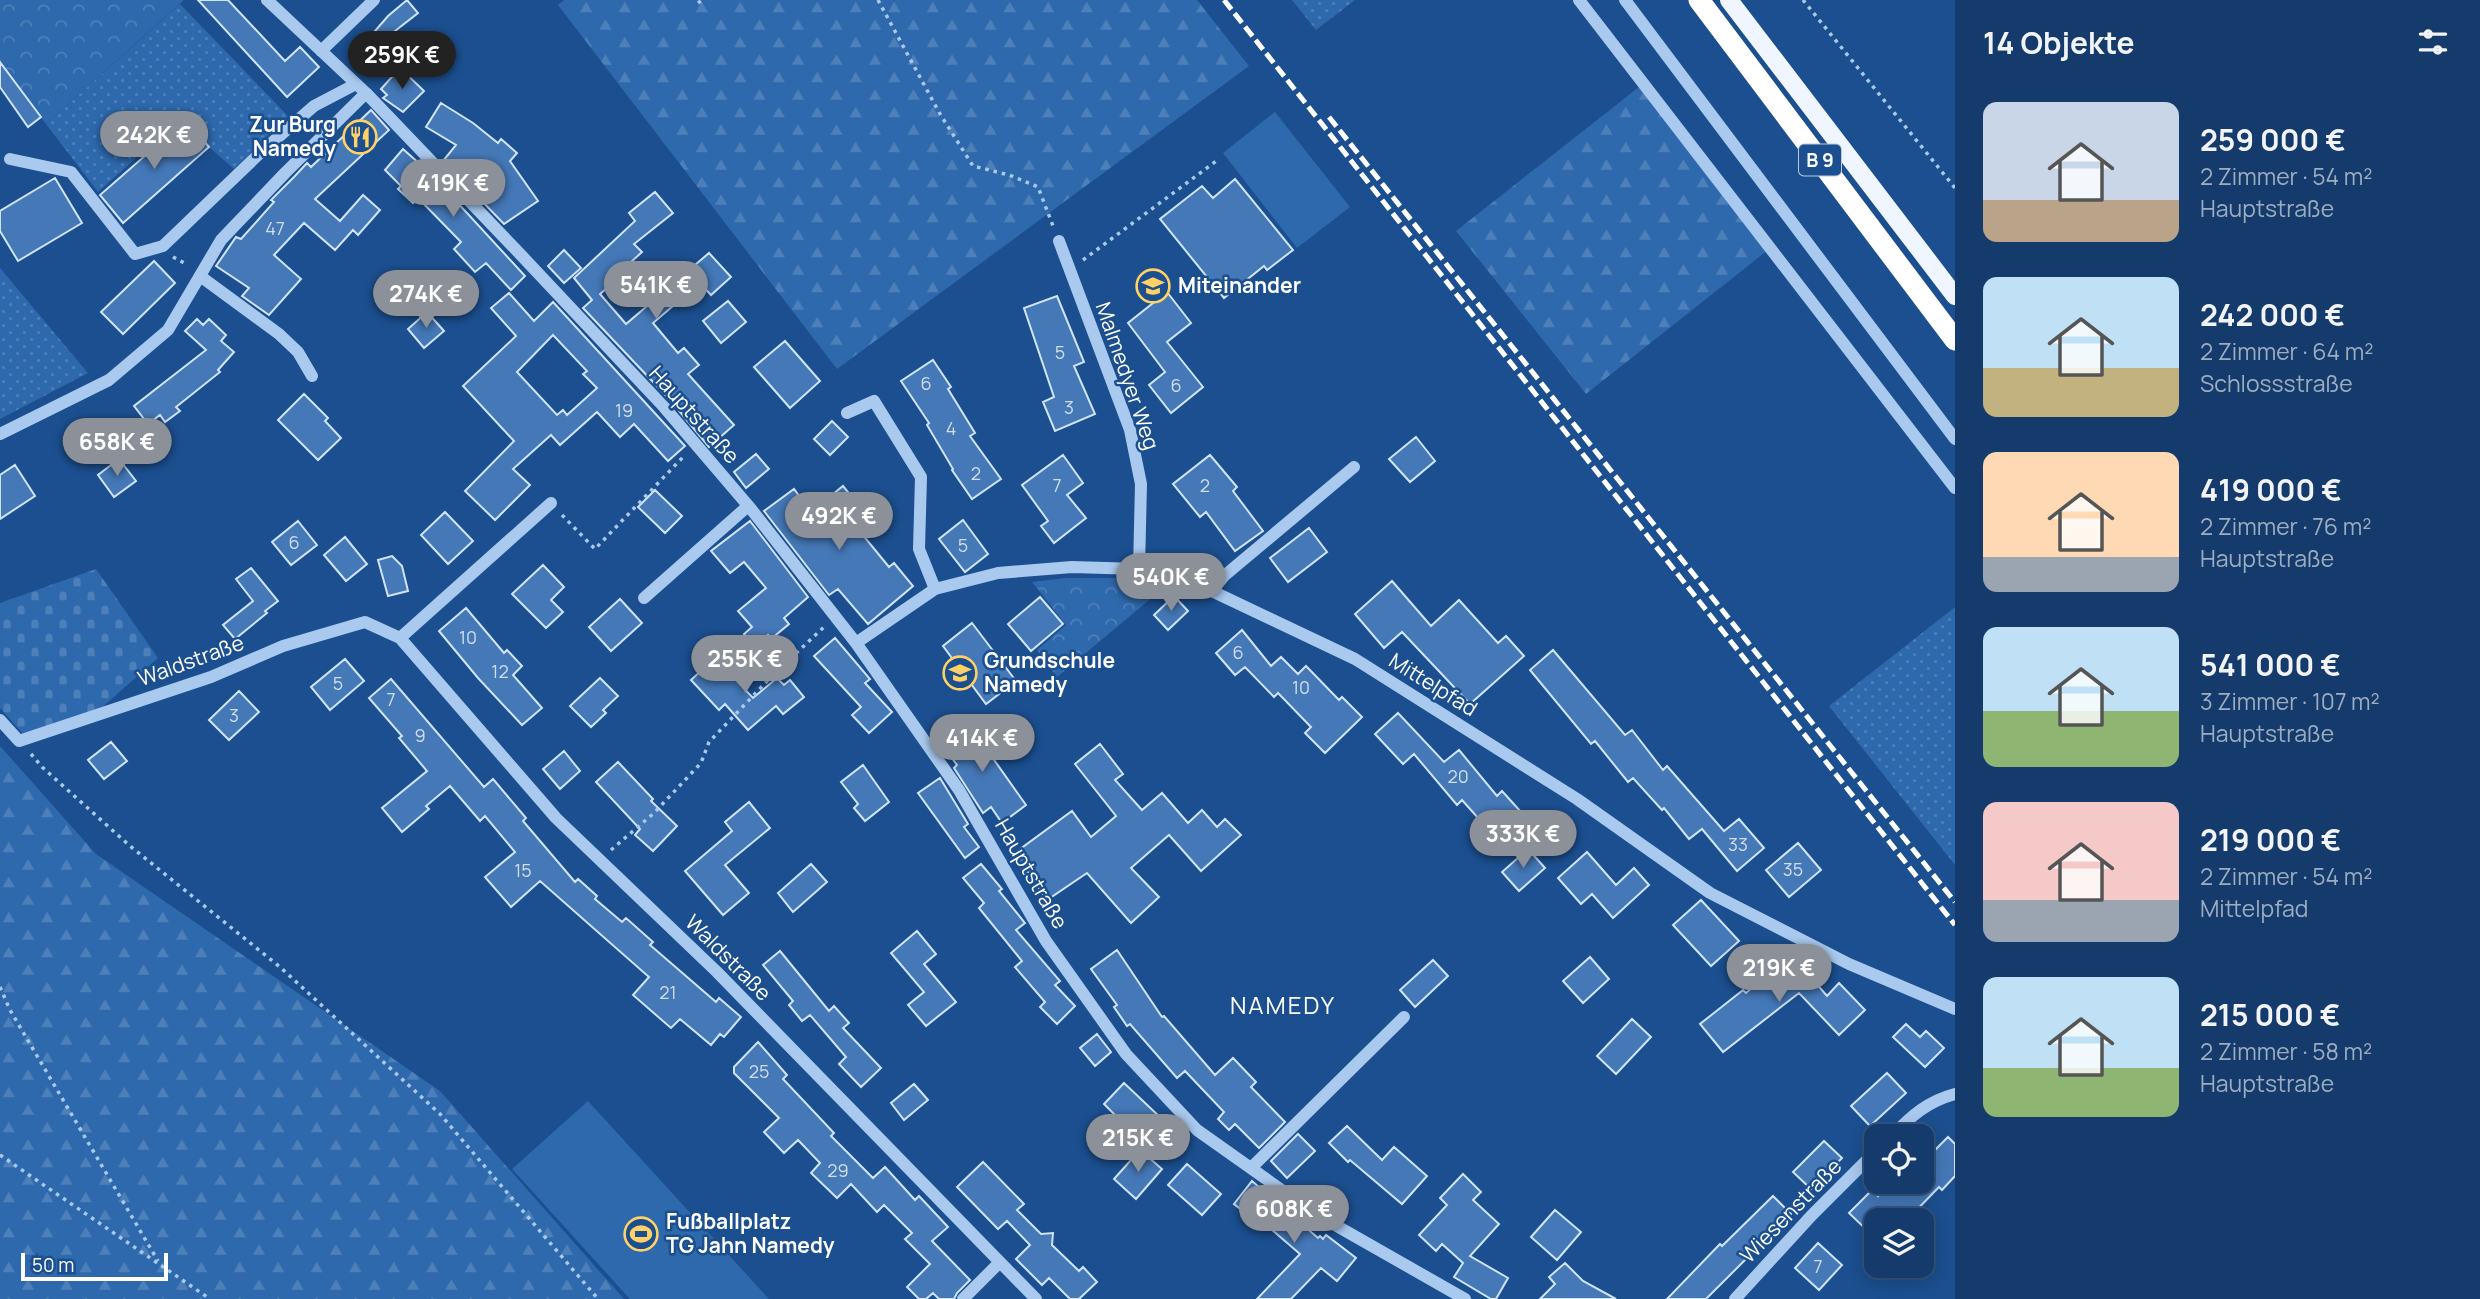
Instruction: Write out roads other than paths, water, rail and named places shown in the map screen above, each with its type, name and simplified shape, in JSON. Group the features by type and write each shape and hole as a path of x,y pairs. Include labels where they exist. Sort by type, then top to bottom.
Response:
{"highway":[{"name":"B 9","path":"1699,0 1955,340"}],"main road":[{"name":"B 9","path":"1729,0 1955,296"}],"street":[{"name":"Hauptstraße","path":"267,0 366,93 696,443 748,506 856,643 960,790 1046,941 1126,1054 1197,1130 1314,1213 1465,1299"},
{"path":"321,51 373,0"},
{"path":"1579,0 1955,488"},
{"path":"1625,0 1955,439"},
{"path":"10,159 71,172 135,254 163,246 260,153 314,106 356,84"},
{"path":"0,434 109,380 168,330 221,240 366,93"},
{"name":"Malmedyer Weg","path":"1059,241 1130,430 1141,484 1139,569"},
{"path":"200,276 279,334 298,352 312,376"},
{"path":"846,413 874,401 921,477 919,549 935,589"},
{"path":"1212,591 1224,576 1354,467"},
{"path":"400,638 551,503"},
{"path":"644,598 748,506"},
{"name":"Mittelpfad","path":"856,643 935,589 998,573 1072,567 1139,569 1198,584 1355,659 1577,799 1710,892 1849,964 1955,1009"},
{"name":"Waldstraße","path":"0,720 19,741 211,677 283,646 365,622 400,638 556,818 717,972 1036,1299"},
{"path":"1251,1168 1404,1017"},
{"path":"1904,1124 1916,1112 1937,1099 1955,1094"},
{"name":"Wiesenstraße","path":"1735,1299 1864,1163"},
{"path":"963,1299 1000,1262"}],"railway":[{"path":"1224,0 1955,925"},
{"path":"1329,117 1955,902"}],"place":[{"name":"Zur Burg Namedy","path":"360,137"},
{"name":"Miteinander","path":"1153,286"},
{"name":"Grundschule Namedy","path":"960,673"},
{"name":"Fußballplatz TG Jahn Namedy","path":"641,1234"}],"district":[{"name":"NAMEDY","path":"1283,1006"}]}
